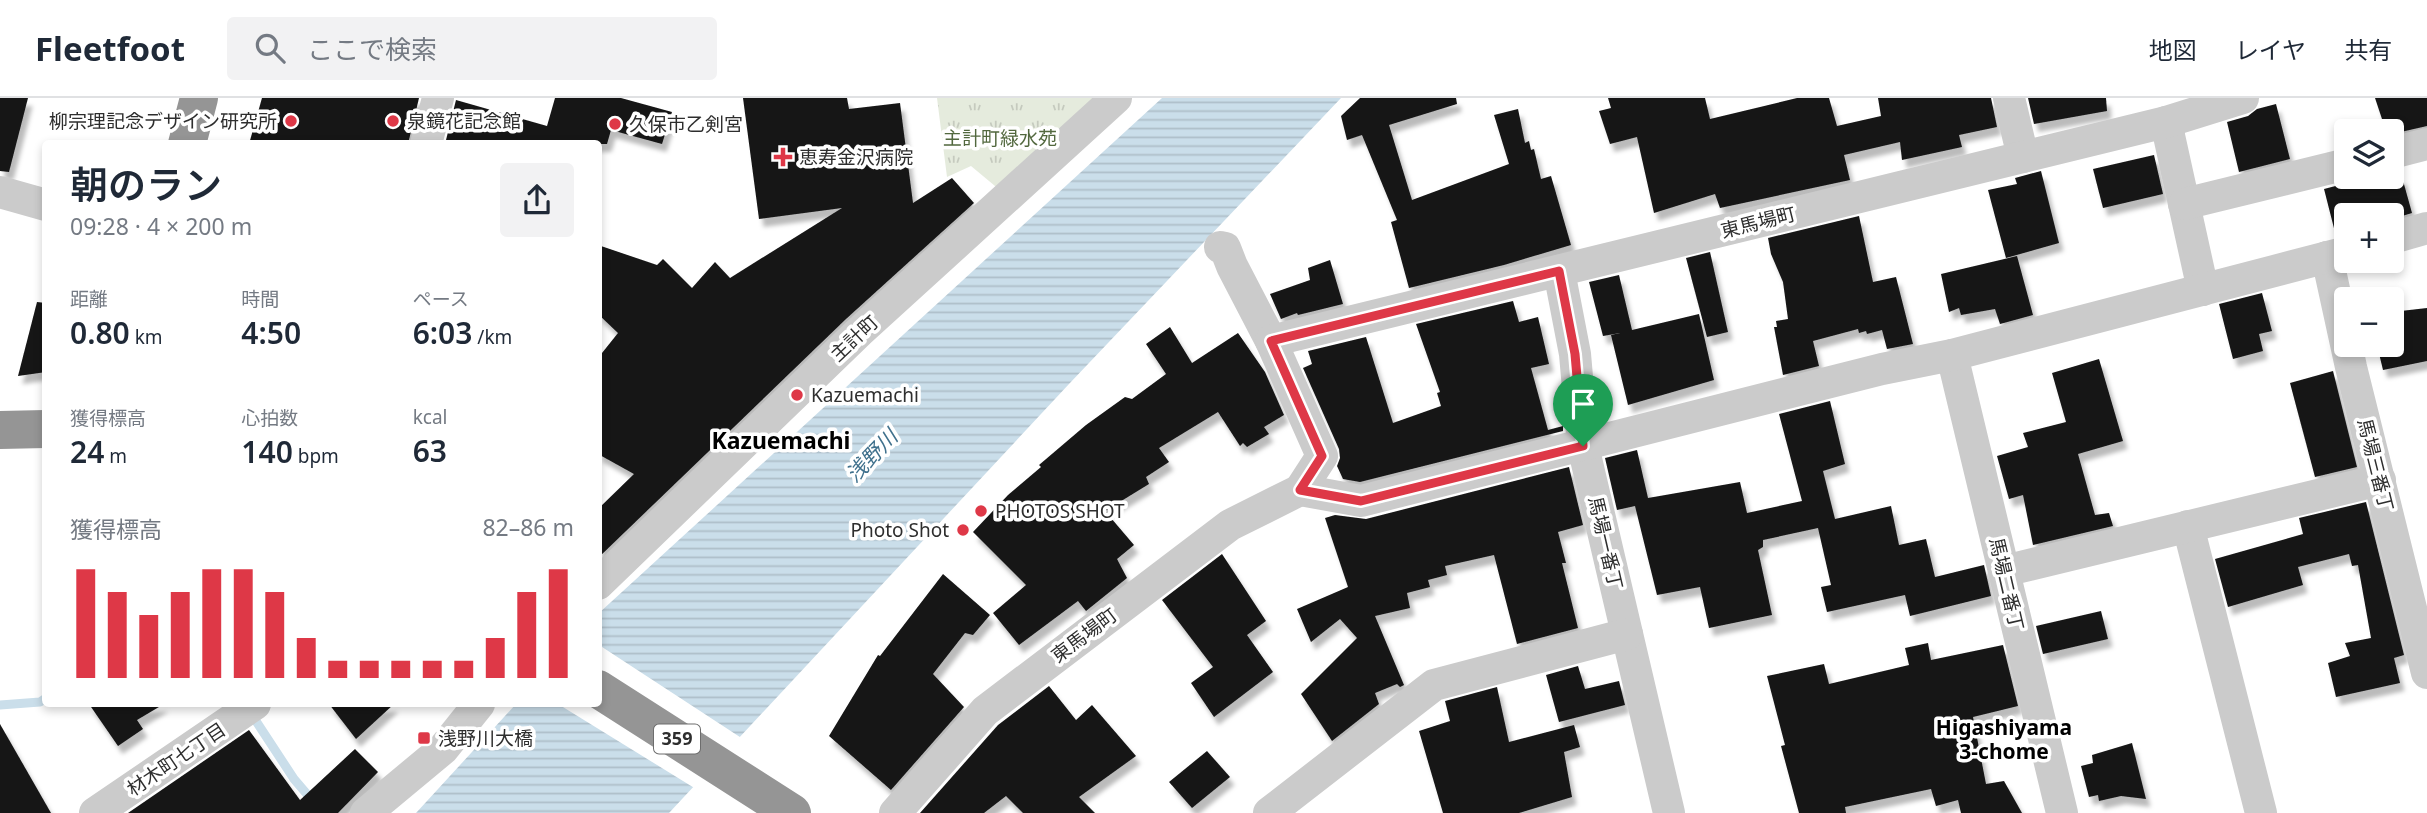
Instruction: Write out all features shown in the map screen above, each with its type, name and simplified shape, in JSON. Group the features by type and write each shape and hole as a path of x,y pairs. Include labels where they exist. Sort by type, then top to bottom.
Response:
{"highway":[{"path":"188,140 199,98"},
{"path":"0,430 42,429"},
{"name":"359","path":"602,692 771,804"}],"street":[{"path":"427,140 438,98"},
{"path":"2009,98 2023,156"},
{"name":"東馬場町","path":"1271,341 2166,121 2243,98"},
{"name":"主計町","path":"602,580 859,332 1111,103"},
{"path":"2166,121 2203,290"},
{"path":"2404,150 2427,144"},
{"path":"2184,204 2334,167"},
{"path":"0,192 42,204"},
{"path":"2404,235 2427,228"},
{"path":"1220,247 1225,248 1231,266 1271,341 1322,456 1300,490 1361,501 1882,369 1952,355 2334,255"},
{"name":"馬場一番丁","path":"1559,271 1575,354 1583,446 1669,813"},
{"name":"馬場三番丁","path":"2339,273 2351,367 2427,673"},
{"name":"馬場二番丁","path":"1952,355 2062,813"},
{"path":"2004,571 2380,480"},
{"name":"東馬場町","path":"895,813 985,711 1230,525 1300,490"},
{"path":"2188,526 2261,813"},
{"path":"1269,813 1434,685 1627,634"},
{"name":"材木町七丁目","path":"95,813 251,707"},
{"path":"366,813 443,749 477,707"}],"green space":[{"name":"主計町緑水苑","path":"937,98 1099,98 1001,191 971,166 947,177"}],"water":[{"name":"浅野川","path":"1162,98 1341,98 1069,384 669,813 416,813 513,707 602,707 602,610"}],"pier":[{"name":"浅野川大橋","path":"602,647 743,739 696,789 563,707 602,707"}],"building":[{"path":"0,98 28,98 9,172 0,171"},
{"path":"262,98 419,98 409,140 250,140"},
{"path":"555,98 621,98 672,112 662,144 611,130 607,144 602,144 602,140 446,140 456,100 547,126"},
{"path":"743,98 847,98 849,109 900,103 913,203 952,178 974,203 846,319 602,554 602,505 634,474 602,456 602,353 618,333 602,318 602,246 657,265 663,259 692,288 715,262 730,278 842,208 759,219"},
{"path":"1360,98 1456,98 1457,104 1389,125 1412,200 1509,164 1494,115 1518,109 1525,143 1529,141 1531,150 1534,149 1541,179 1551,176 1571,245 1504,265 1409,288 1391,222 1397,220 1362,135 1347,140 1341,116"},
{"path":"1608,98 1705,98 1710,119 1797,98 1829,98 1837,126 1881,116 1878,98 1991,98 1997,127 1959,135 1962,147 1902,160 1900,142 1844,155 1850,180 1720,208 1715,194 1654,213 1637,137 1610,144 1599,111 1611,108"},
{"path":"2028,98 2106,98 2107,111 2034,124"},
{"path":"2375,98 2427,98 2427,126 2404,131 2404,119 2382,119"},
{"path":"2276,104 2290,159 2239,172 2227,122"},
{"path":"2154,155 2163,194 2103,208 2093,169"},
{"path":"2041,171 2059,243 2006,258 1988,190 2017,184 2015,178"},
{"path":"2404,184 2412,213 2404,215 2404,203 2334,203 2334,228 2324,189 2334,186 2334,189 2404,189"},
{"path":"1859,216 1873,282 1896,277 1913,344 1887,349 1882,330 1867,334 1866,331 1859,333 1858,329 1813,341 1819,366 1783,375 1774,327 1777,327 1776,321 1788,319 1783,282 1771,254 1768,238"},
{"path":"1710,252 1728,332 1707,337 1686,258"},
{"path":"2017,256 2033,315 2000,324 1995,309 1961,315 1959,308 1949,312 1941,274"},
{"path":"1330,260 1343,304 1281,319 1270,294 1310,280 1308,268"},
{"path":"1619,275 1632,330 1699,314 1714,380 1628,405 1611,335 1620,333 1603,336 1589,282"},
{"path":"2262,293 2272,331 2259,334 2263,351 2233,359 2219,304"},
{"path":"1513,301 1519,322 1538,317 1549,364 1531,368 1548,430 1563,426 1563,431 1360,482 1343,479 1337,466 1339,449 1303,368 1312,364 1308,351 1366,337 1393,423 1441,406 1437,393 1440,392 1416,324"},
{"path":"37,302 42,303 42,373 18,376"},
{"path":"2427,308 2427,361 2383,370 2380,357 2404,357 2404,311"},
{"path":"1170,327 1192,363 1238,333 1265,372 1284,415 1264,427 1269,434 1247,447 1243,443 1240,446 1218,412 1159,448 1169,462 1146,477 1149,484 1105,511 1134,545 1117,559 1127,578 1086,611 1078,601 1019,645 993,613 1026,585 973,532 1008,495 1041,467 1039,465 1086,425 1125,397 1132,399 1166,374 1146,344"},
{"path":"2099,359 2123,441 2078,454 2095,515 2109,513 2113,526 2033,545 2023,495 2009,499 1997,456 2028,447 2023,433 2066,422 2052,373"},
{"path":"2333,371 2357,467 2315,477 2290,383"},
{"path":"1830,401 1845,464 1823,471 1835,519 1891,506 1899,545 1926,539 1935,577 1984,565 1991,596 1910,616 1905,595 1827,612 1821,587 1831,585 1818,528 1763,540 1763,547 1758,550 1772,615 1709,628 1700,587 1657,595 1635,506 1617,510 1605,458 1637,450 1648,498 1740,482 1747,513 1802,501 1779,414"},
{"path":"1569,467 1583,525 1558,532 1566,563 1562,563 1578,628 1517,644 1494,555 1445,566 1447,575 1428,580 1430,587 1407,593 1410,608 1375,616 1404,685 1400,687 1397,684 1375,693 1379,704 1332,741 1301,694 1357,638 1340,619 1311,642 1297,609 1348,587 1325,518 1335,515 1366,519"},
{"path":"2366,502 2404,655 2394,658 2400,683 2336,697 2328,663 2350,656 2345,643 2371,638 2358,565 2352,566 2349,554 2298,567 2303,585 2228,607 2215,559 2303,534 2299,518"},
{"path":"1222,554 1266,621 1247,635 1273,672 1214,717 1191,683 1213,667 1162,600"},
{"path":"943,574 990,615 973,635 965,633 933,674 964,707 891,790 829,736 878,655 880,656"},
{"path":"2101,611 2108,639 2043,654 2036,626"},
{"path":"1928,643 1931,660 2003,645 2018,706 1973,717 1986,784 2004,781 2022,813 1961,813 1958,800 1936,806 1931,789 1845,807 1846,813 1799,813 1781,746 1785,745 1767,676 1824,664 1829,684 1909,665 1905,648"},
{"path":"1578,666 1585,689 1619,681 1625,705 1559,722 1546,675"},
{"path":"1049,686 1076,720 1092,705 1136,756 1079,797 1095,813 1023,813 1006,796 984,813 920,813 998,725"},
{"path":"1497,687 1509,742 1574,725 1580,747 1564,752 1572,797 1519,813 1443,813 1419,731 1450,721 1445,701"},
{"path":"91,707 159,707 137,720 143,729 118,746"},
{"path":"331,707 391,707 356,739"},
{"path":"0,724 51,813 0,813"},
{"path":"249,730 300,800 355,749 378,772 338,813 128,813"},
{"path":"2132,743 2146,799 2121,796 2099,801 2098,795 2089,797 2081,766 2093,763 2092,755"},
{"path":"1207,751 1230,777 1192,808 1169,782"}],"waterway":[{"path":"0,705 42,701"},
{"path":"254,718 294,779 323,813"}],"place":[{"name":"柳宗理記念デザイン研究所","path":"291,121"},
{"name":"泉鏡花記念館","path":"393,121"},
{"name":"久保市乙剣宮","path":"615,124"},
{"name":"恵寿金沢病院","path":"783,157"},
{"name":"Kazuemachi","path":"797,395"},
{"name":"PHOTOS SHOT","path":"981,511"},
{"name":"Photo Shot","path":"963,530"},
{"name":"浅野川大橋","path":"424,738"}],"district":[{"name":"Kazuemachi","path":"781,441"},
{"name":"Higashiyama 3-chome","path":"2004,740"}],"route":[{"path":"1559,271 1575,354 1583,446 1361,501 1300,490 1322,456 1271,341 1559,271"}]}
